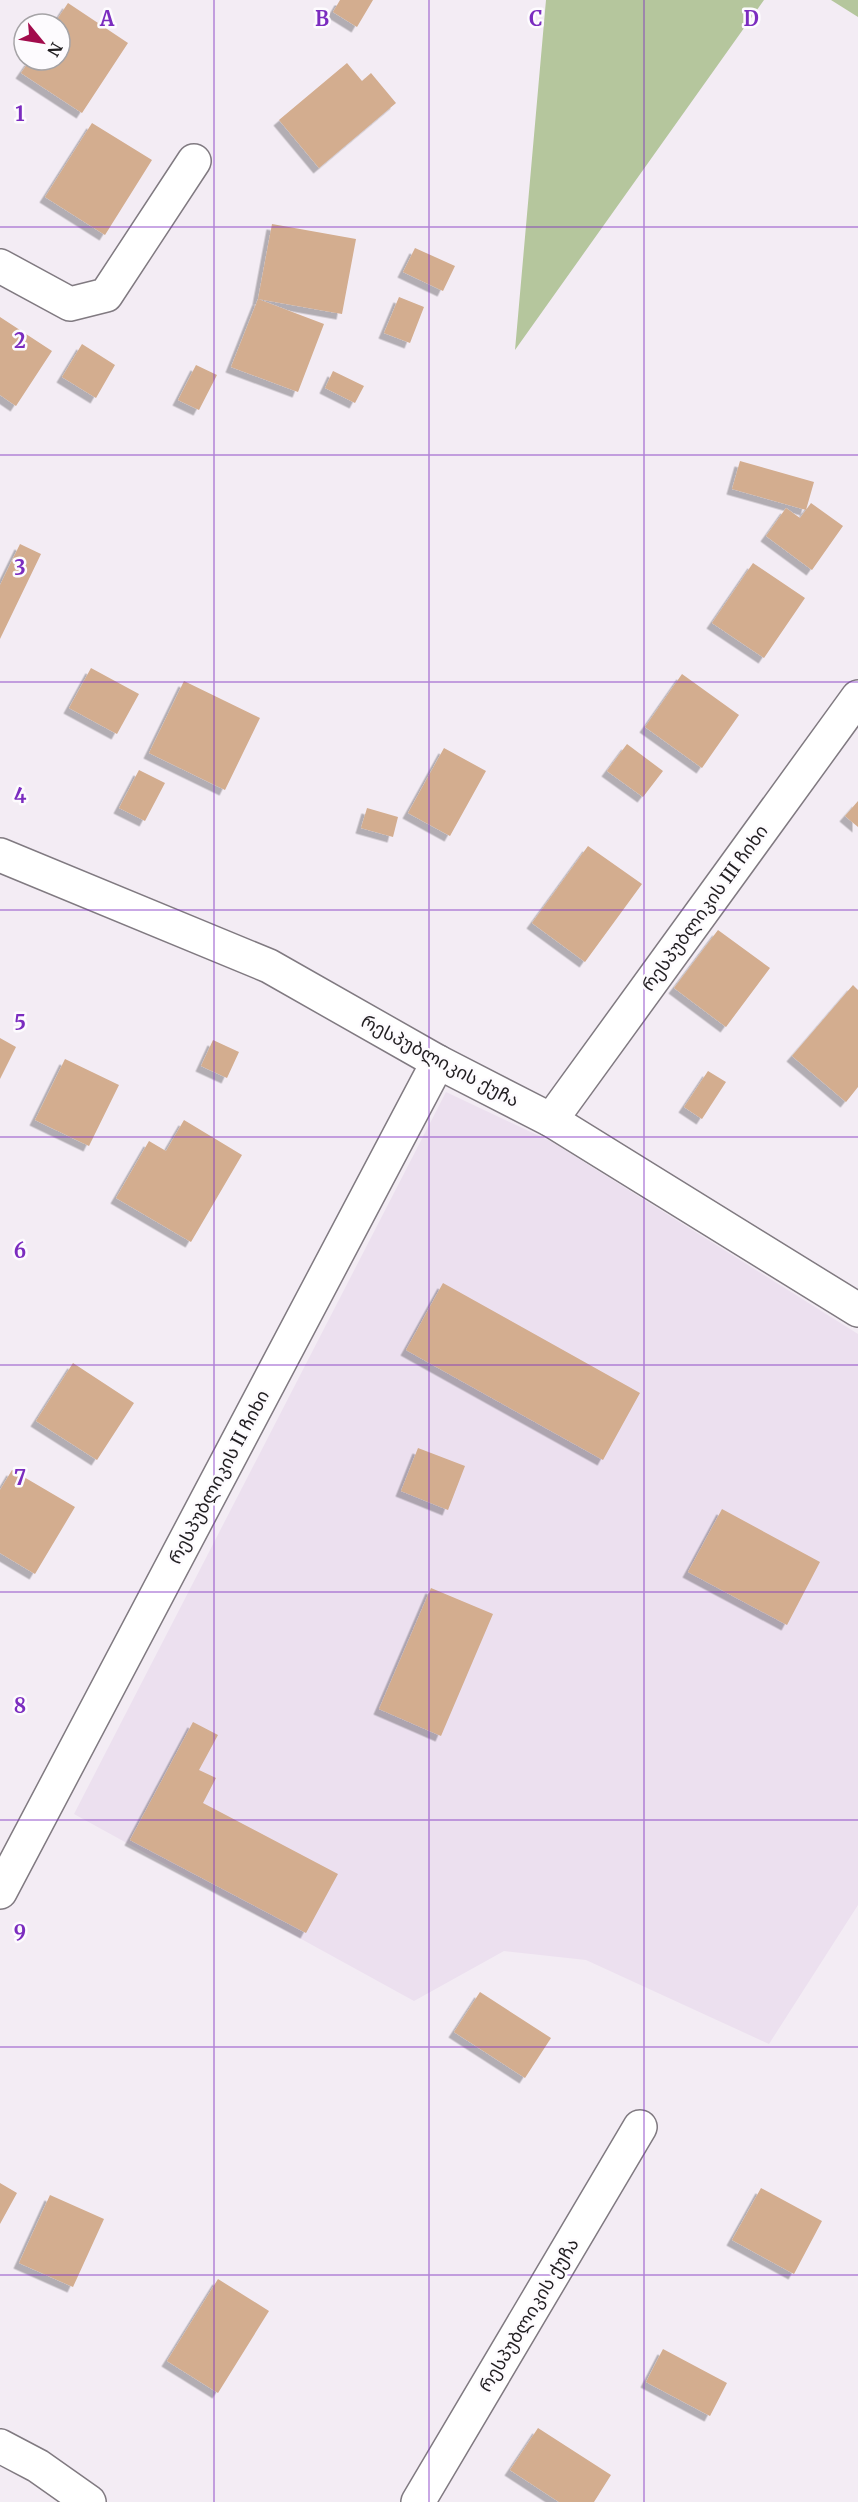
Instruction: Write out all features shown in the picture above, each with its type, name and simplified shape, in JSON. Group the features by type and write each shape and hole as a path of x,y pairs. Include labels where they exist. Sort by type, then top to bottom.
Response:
{"street":[{"path":"0,266 70,304 106,295 194,161"},
{"name":"რესპუბლიკის III ჩიხი","path":"551,1120 858,697"},
{"name":"რესპუბლიკის ქუჩა","path":"0,855 269,966 438,1062 551,1120 858,1310"},
{"name":"რესპუბლიკის II ჩიხი","path":"0,1892 438,1062"},
{"name":"რესპუბლიკის ქუჩა","path":"418,2502 640,2127"},
{"path":"0,2446 38,2466 89,2502"}],"shaded area":[{"path":"446,1092 552,1142 858,1334 858,1905 769,2044 586,1960 504,1951 414,2001 74,1814"}],"green space":[{"path":"546,0 764,0 515,350"},
{"path":"831,0 858,0 858,17"}],"building":[{"path":"340,0 373,0 357,27 333,12"},
{"path":"68,3 128,43 82,113 21,73 72,72 72,12 62,12"},
{"path":"347,63 362,81 371,73 396,103 319,168 279,120"},
{"path":"92,123 152,160 105,235 45,197"},
{"path":"272,224 356,239 342,314 258,299"},
{"path":"415,248 455,266 443,291 403,272"},
{"path":"399,297 424,307 410,343 384,333"},
{"path":"258,299 324,324 298,392 231,367"},
{"path":"0,317 52,351 16,406 0,395"},
{"path":"82,344 115,365 96,398 62,377"},
{"path":"196,365 217,375 199,410 178,400"},
{"path":"333,371 364,386 355,403 325,388"},
{"path":"740,461 814,482 806,510 732,489"},
{"path":"811,503 843,526 812,570 766,536 786,508 800,518"},
{"path":"20,544 41,554 0,639 0,585"},
{"path":"753,563 805,598 764,658 712,623"},
{"path":"91,668 139,694 117,734 69,708"},
{"path":"682,674 739,715 702,768 645,727"},
{"path":"184,681 260,718 225,790 149,753"},
{"path":"627,744 663,771 643,797 607,771"},
{"path":"444,748 486,771 450,836 408,813"},
{"path":"139,770 165,783 145,821 119,808"},
{"path":"858,801 858,827 845,816"},
{"path":"367,808 398,817 393,837 361,828"},
{"path":"588,846 642,884 585,962 532,923"},
{"path":"718,930 770,968 726,1027 674,988"},
{"path":"853,985 858,990 858,1087 846,1102 792,1056"},
{"path":"0,1038 16,1047 0,1079"},
{"path":"213,1040 239,1052 227,1078 201,1066"},
{"path":"65,1059 119,1085 89,1146 35,1120"},
{"path":"708,1071 726,1082 702,1119 684,1107"},
{"path":"184,1120 242,1155 191,1242 116,1198 149,1141 166,1151"},
{"path":"443,1283 640,1393 603,1460 406,1350"},
{"path":"73,1363 134,1403 97,1460 36,1421"},
{"path":"418,1448 465,1466 448,1510 401,1491"},
{"path":"12,1470 75,1507 35,1574 0,1553 0,1490"},
{"path":"722,1509 820,1562 787,1625 688,1572"},
{"path":"431,1588 493,1614 441,1736 379,1709"},
{"path":"193,1722 218,1735 199,1770 216,1778 203,1803 338,1874 306,1933 130,1840"},
{"path":"480,1992 551,2038 525,2078 454,2032"},
{"path":"0,2183 17,2193 0,2224"},
{"path":"761,2188 822,2221 794,2274 732,2240"},
{"path":"50,2195 104,2219 73,2287 19,2263"},
{"path":"218,2279 269,2311 218,2393 167,2361"},
{"path":"663,2349 727,2383 710,2416 646,2382"},
{"path":"538,2428 611,2475 594,2502 559,2502 510,2470"}]}
